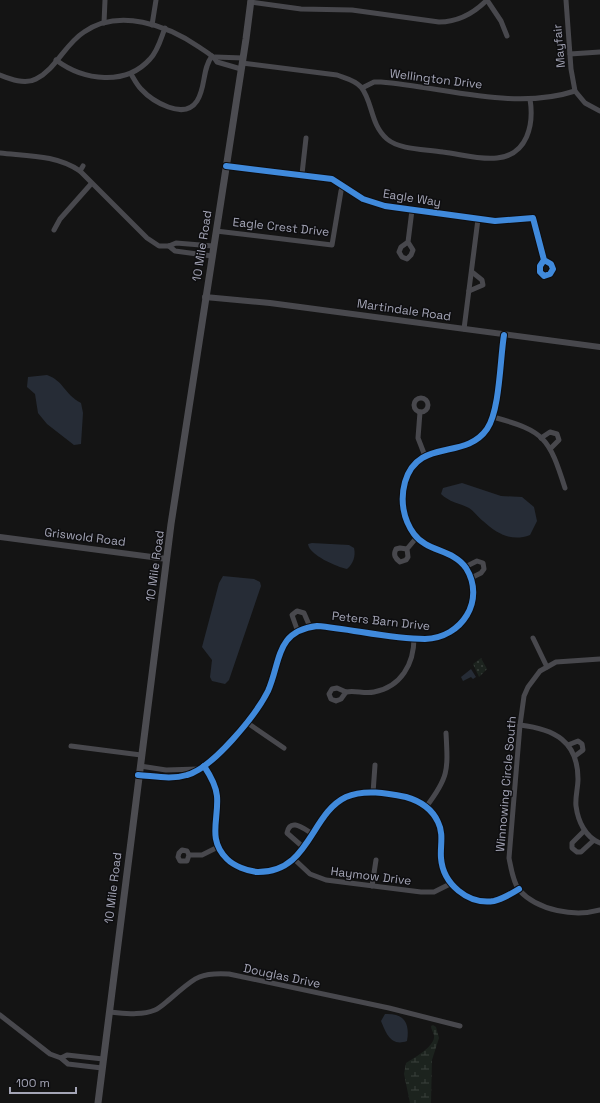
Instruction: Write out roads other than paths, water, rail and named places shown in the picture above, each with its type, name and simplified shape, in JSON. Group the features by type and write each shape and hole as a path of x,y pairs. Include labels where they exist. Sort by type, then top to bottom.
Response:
{"main road":[{"name":"10 Mile Road","path":"98,1103 138,775 167,559 205,297 247,35 250,1"}],"street":[{"path":"104,23 106,0"},
{"path":"152,25 156,0"},
{"path":"250,1 301,10 352,10 438,22 451,21 466,17 487,0 501,21 507,36"},
{"name":"Mayfair","path":"566,0 570,54 575,91"},
{"path":"0,75 10,79 26,82 34,80 82,33 104,23 131,21 165,28 178,34 214,56 242,63"},
{"path":"56,60 72,71 99,78 131,74 140,69 152,57 165,28"},
{"path":"570,54 600,52"},
{"path":"131,74 140,89 158,103 185,109 191,108 196,102 206,65 214,56"},
{"path":"214,56 217,62 242,63 337,75 353,81 362,88 376,126 384,136 392,142 414,148 484,158 507,156 521,146 530,131 530,99"},
{"name":"Wellington Drive","path":"362,88 374,82 381,82 510,99 530,99 562,95 575,91"},
{"path":"575,91 585,103 600,111"},
{"path":"302,174 306,138"},
{"path":"0,153 54,159 68,163 80,171 91,184 122,208 154,243 159,246 169,246 176,243 213,246"},
{"path":"80,171 83,166"},
{"name":"Eagle Way","path":"226,166 302,174 332,179 355,194 373,202 412,210 478,219 511,221 533,218 544,260"},
{"path":"54,230 60,219 91,184"},
{"name":"Eagle Crest Drive","path":"216,231 332,246 343,185"},
{"path":"408,242 412,210"},
{"path":"464,329 478,219"},
{"path":"169,246 175,251 212,256"},
{"path":"469,291 483,286 482,280 472,272"},
{"name":"Martindale Road","path":"205,297 270,303 600,347"},
{"path":"420,412 418,438 425,456 442,450 471,444 486,431 493,417 504,334"},
{"path":"493,417 526,428 542,438 551,448 566,488"},
{"path":"542,438 550,432 556,434 558,440 551,448"},
{"name":"Peters Barn Drive","path":"138,775 172,778 186,776 214,760 246,722 268,692 280,650 285,643 298,632 310,627 327,627 426,639 444,636 458,627 467,616 472,603 473,592 470,578 465,566 448,552 432,547 417,538 405,520 404,493 408,476 425,456"},
{"name":"Griswold Road","path":"0,538 167,559"},
{"path":"407,549 417,538"},
{"path":"465,566 477,561 483,563 484,569 481,573 470,578"},
{"path":"298,632 292,620 292,615 297,611 304,613 310,627"},
{"path":"346,692 373,692 386,689 396,682 407,670 411,660 414,638"},
{"path":"533,638 547,667"},
{"name":"Winnowing Circle South","path":"518,889 512,873 509,858 520,724 524,696 533,679 547,667 556,662 600,659"},
{"path":"246,722 284,748"},
{"path":"520,724 547,730 558,736 568,745 575,756 578,769 576,805 584,831 600,843"},
{"path":"426,807 445,779 448,760 446,733"},
{"path":"568,745 578,741 582,744 583,750 575,756"},
{"path":"70,746 141,755"},
{"path":"373,793 375,765"},
{"name":"Peters Barn Drive","path":"140,766 174,770 198,769"},
{"path":"204,766 210,775 217,796 215,831 218,847 228,860 243,869 253,872 261,872 284,867 294,860 331,809 345,798 365,792 407,798 426,807 438,822 442,835 441,858 446,876 450,884 468,897 494,901 507,896 518,889 530,899 544,907 579,913 600,910"},
{"path":"303,847 290,837 287,833 288,828 291,825 296,825 312,834"},
{"path":"584,831 574,839 572,843 572,848 576,852 581,852 594,840"},
{"path":"189,855 202,855 218,847"},
{"name":"Haymow Drive","path":"294,860 310,874 326,880 421,892 434,892 450,884"},
{"path":"372,886 376,860"},
{"name":"Douglas Drive","path":"109,1012 134,1014 156,1010 190,981 200,976 217,973 235,975 389,1008 460,1026"},
{"path":"0,1015 50,1054 61,1058 68,1064 102,1068"},
{"path":"61,1058 67,1055 103,1059"}]}
